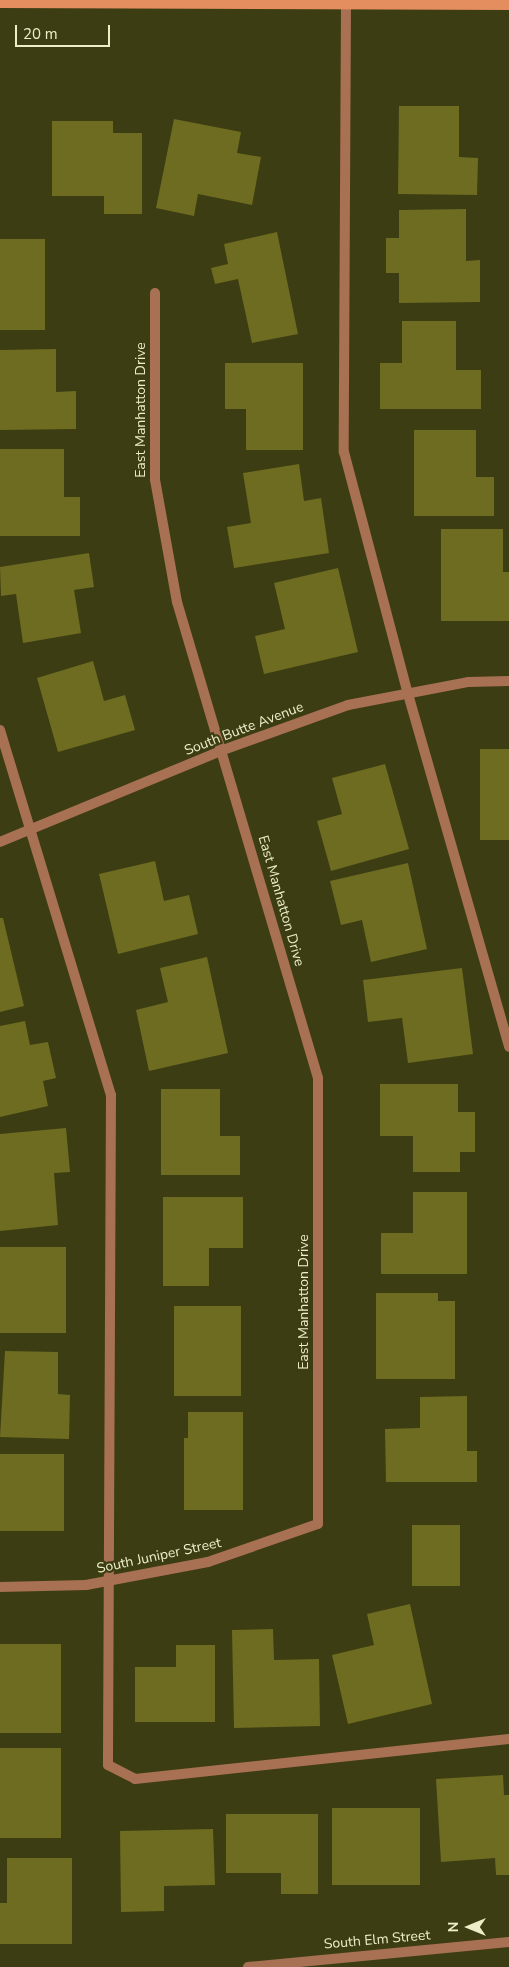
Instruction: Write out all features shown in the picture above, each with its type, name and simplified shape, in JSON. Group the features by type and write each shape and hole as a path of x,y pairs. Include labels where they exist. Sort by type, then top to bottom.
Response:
{"main road":[{"path":"0,3 509,5"}],"street":[{"path":"346,3 344,452 408,694 509,1047"},
{"name":"East Manhatton Drive","path":"155,293 155,480 178,602 318,1078 318,1524"},
{"name":"South Butte Avenue","path":"0,842 223,750 348,705 470,682 509,681"},
{"path":"0,730 111,1095 108,1765 135,1780 509,1739"},
{"name":"South Juniper Street","path":"0,1587 86,1585 208,1562 318,1524"},
{"name":"South Elm Street","path":"248,1967 509,1942"}],"building":[{"path":"399,106 459,106 459,157 478,158 477,195 398,194"},
{"path":"174,119 241,132 237,153 261,157 252,205 198,194 194,216 156,208"},
{"path":"52,121 113,121 113,133 142,133 142,214 104,214 104,196 52,196"},
{"path":"466,209 466,261 480,260 480,302 399,303 399,273 386,273 386,238 399,238 399,210"},
{"path":"277,232 298,334 252,343 238,279 215,284 211,268 228,264 224,244"},
{"path":"0,239 45,239 45,330 0,330"},
{"path":"402,321 456,321 456,370 481,370 481,409 380,409 380,363 402,363"},
{"path":"56,349 56,392 76,391 76,429 0,430 0,350"},
{"path":"225,363 303,363 303,450 246,450 246,409 225,409"},
{"path":"414,430 476,430 476,477 494,477 494,516 414,516"},
{"path":"0,449 64,449 64,497 80,497 80,536 0,536"},
{"path":"299,464 304,501 321,498 329,553 234,568 227,527 251,523 243,473"},
{"path":"441,529 503,529 503,572 509,572 509,621 441,621"},
{"path":"89,553 94,587 74,590 81,633 23,643 16,594 1,596 0,567"},
{"path":"338,568 358,652 264,674 255,636 285,629 274,583"},
{"path":"93,661 104,701 125,695 135,730 58,752 37,678"},
{"path":"480,749 509,749 509,840 480,840"},
{"path":"385,764 409,849 331,871 317,821 342,814 332,778"},
{"path":"155,861 164,901 189,895 198,934 118,954 99,874"},
{"path":"408,863 427,949 371,962 362,920 341,925 330,881"},
{"path":"0,918 3,918 24,1006 0,1012"},
{"path":"207,957 228,1053 149,1071 136,1010 168,1002 160,968"},
{"path":"462,968 473,1054 408,1063 402,1018 368,1022 363,980"},
{"path":"25,1021 30,1045 48,1042 56,1078 43,1081 48,1106 0,1117 0,1026"},
{"path":"380,1084 458,1084 458,1112 475,1112 475,1152 460,1152 460,1172 413,1172 413,1136 380,1136"},
{"path":"161,1089 220,1089 220,1136 240,1136 240,1175 161,1175"},
{"path":"66,1128 70,1172 54,1173 58,1225 0,1231 0,1134"},
{"path":"413,1192 467,1192 467,1274 381,1274 381,1233 413,1233"},
{"path":"163,1197 243,1197 243,1248 209,1248 209,1286 163,1286"},
{"path":"0,1247 66,1247 66,1333 0,1333"},
{"path":"376,1293 438,1293 438,1301 455,1301 455,1379 376,1379"},
{"path":"174,1306 241,1306 241,1396 174,1396"},
{"path":"5,1351 58,1352 58,1394 70,1395 69,1439 0,1437"},
{"path":"467,1396 467,1451 477,1451 477,1482 386,1482 385,1429 420,1428 420,1397"},
{"path":"188,1412 243,1412 243,1510 184,1510 184,1438 188,1438"},
{"path":"0,1454 64,1454 64,1531 0,1531"},
{"path":"412,1525 460,1525 460,1586 412,1586"},
{"path":"410,1604 432,1704 348,1724 332,1655 374,1645 367,1614"},
{"path":"273,1629 274,1660 319,1659 320,1726 234,1728 232,1630"},
{"path":"0,1644 61,1644 61,1733 0,1733"},
{"path":"176,1645 215,1645 215,1722 135,1722 135,1667 176,1667"},
{"path":"0,1748 61,1748 61,1838 0,1838"},
{"path":"503,1775 504,1795 509,1795 509,1875 496,1875 495,1858 441,1862 436,1779"},
{"path":"332,1808 420,1808 420,1885 332,1885"},
{"path":"226,1814 318,1814 318,1894 281,1894 281,1873 226,1873"},
{"path":"213,1829 215,1885 164,1886 164,1911 121,1912 120,1831"},
{"path":"7,1858 72,1858 72,1944 0,1944 0,1903 7,1903"}]}
